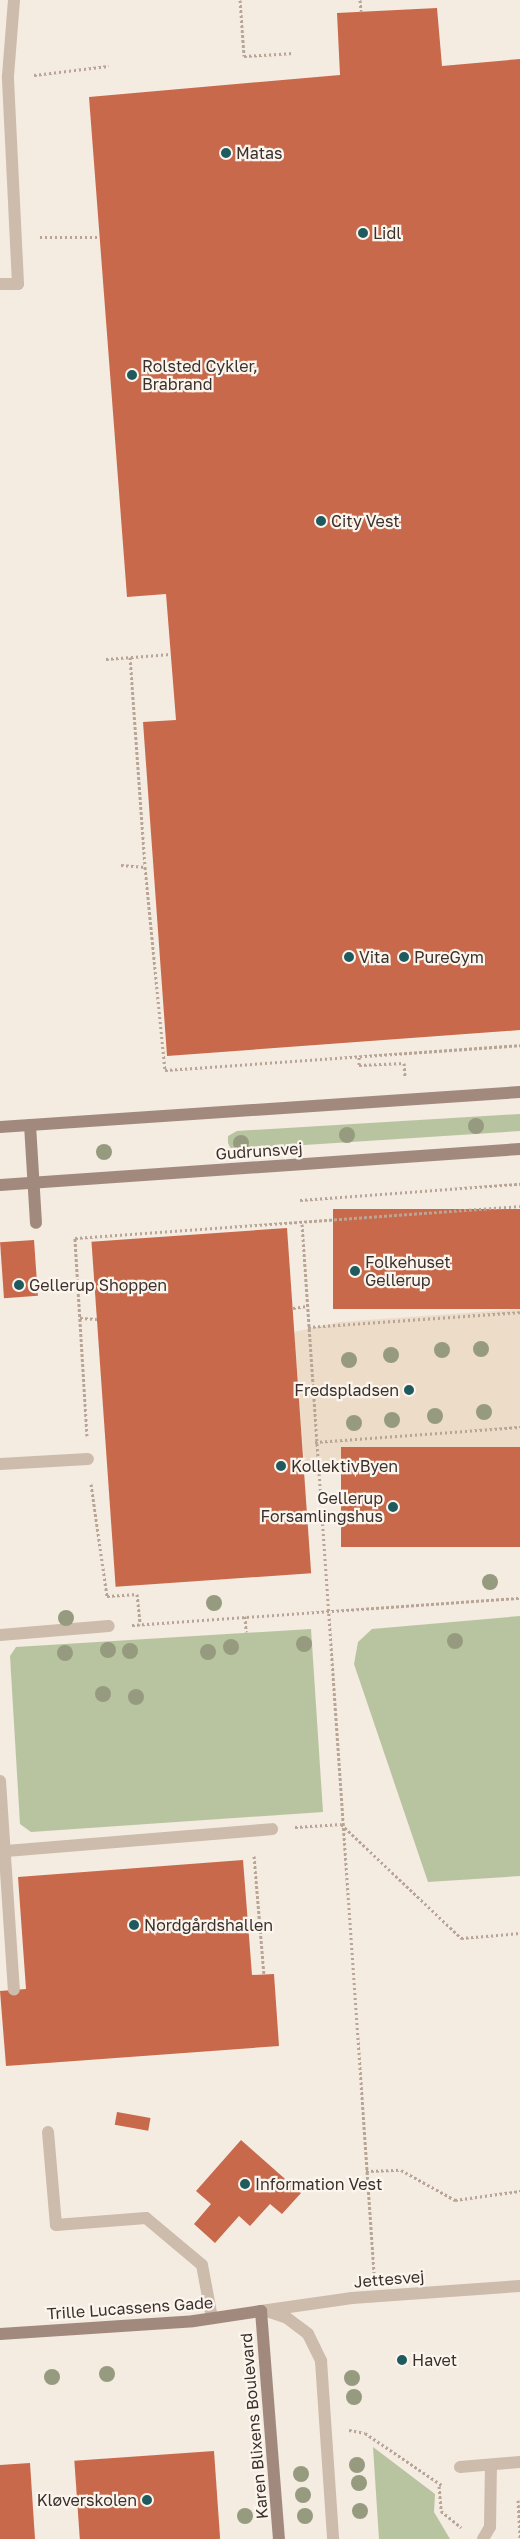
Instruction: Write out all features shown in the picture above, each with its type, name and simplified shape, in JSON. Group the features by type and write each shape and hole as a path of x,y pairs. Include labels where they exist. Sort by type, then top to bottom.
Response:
{"street":[{"path":"0,284 18,284 8,76 14,0"},
{"path":"0,1127 520,1092"},
{"path":"30,1125 36,1223"},
{"name":"Gudrunsvej","path":"0,1185 520,1149"},
{"path":"0,1464 88,1459"},
{"path":"0,1635 109,1626"},
{"path":"0,1781 14,1990"},
{"path":"6,1851 272,1829"},
{"path":"48,2132 56,2225 146,2218 202,2265 212,2318"},
{"name":"Jettesvej","path":"264,2311 376,2297 520,2286"},
{"path":"264,2311 287,2318 308,2334 321,2361 327,2425 333,2539"},
{"name":"Trille Lucassens Gade","path":"0,2334 212,2318 264,2311"},
{"name":"Karen Blixens Boulevard","path":"264,2311 279,2539"},
{"path":"460,2467 520,2462"},
{"path":"483,2539 490,2527 491,2465"}],"path":[{"path":"240,0 244,56 294,53"},
{"path":"360,0 361,12"},
{"path":"31,76 108,66"},
{"path":"31,237 100,237"},
{"path":"106,659 171,654"},
{"path":"130,657 145,867 165,1070 520,1045"},
{"path":"121,865 145,867"},
{"path":"359,1057 359,1065 404,1063"},
{"path":"300,1200 520,1184"},
{"path":"140,1624 137,1594 107,1596 88,1459 75,1238 302,1224 520,1206"},
{"path":"302,1224 326,1611 376,2297"},
{"path":"293,1308 307,1306"},
{"path":"308,1327 520,1312"},
{"path":"80,1318 97,1319"},
{"path":"315,1442 520,1428"},
{"path":"109,1626 520,1598"},
{"path":"245,1616 246,1632"},
{"path":"272,1829 341,1824 461,1938 520,1933"},
{"path":"252,1830 264,1974"},
{"path":"366,2171 401,2170 455,2200 520,2191"},
{"path":"327,2425 365,2434 439,2486 461,2485 460,2467"},
{"path":"439,2486 441,2511 468,2533"},
{"path":"518,2509 520,2539"}],"green space":[{"path":"520,1114 520,1131 242,1149 231,1149 228,1143 228,1136 237,1131"},
{"path":"520,1616 520,1876 428,1882 354,1664 358,1642 372,1629"},
{"path":"311,1629 323,1812 31,1832 20,1824 10,1656 16,1647"},
{"path":"373,2447 435,2494 434,2512 450,2539 379,2539"}],"shaded area":[{"name":"Fredspladsen","path":"520,1309 520,1447 341,1460 305,1474 294,1332 340,1322"}],"building":[{"name":"City Vest","path":"437,8 442,66 520,59 520,1030 167,1056 143,722 176,720 166,594 127,597 89,97 340,75 337,13"},
{"path":"333,1209 520,1209 520,1309 333,1309"},
{"path":"287,1228 311,1573 116,1587 91,1242"},
{"path":"34,1240 38,1296 4,1298 0,1242"},
{"path":"341,1447 520,1447 520,1547 341,1547"},
{"name":"Nordgårdshallen","path":"243,1860 252,1975 274,1974 279,2046 6,2066 0,1991 26,1989 18,1877"},
{"path":"117,2112 150,2118 148,2131 115,2125"},
{"path":"241,2140 301,2193 282,2214 270,2204 250,2226 239,2216 215,2243 194,2224 211,2204 196,2191"},
{"name":"Kløverskolen","path":"214,2451 220,2539 80,2539 74,2461"},
{"name":"Kløverskolen","path":"30,2463 35,2539 0,2539 0,2465"}],"place":[{"name":"Matas","path":"226,153"},
{"name":"Lidl","path":"363,233"},
{"name":"Rolsted Cykler, Brabrand","path":"132,375"},
{"name":"City Vest","path":"321,521"},
{"name":"Vita","path":"349,957"},
{"name":"PureGym","path":"404,957"},
{"name":"Folkehuset Gellerup","path":"355,1271"},
{"name":"Gellerup Shoppen","path":"19,1285"},
{"name":"Fredspladsen","path":"409,1390"},
{"name":"KollektivByen","path":"281,1466"},
{"name":"Gellerup Forsamlingshus","path":"393,1507"},
{"name":"Nordgårdshallen","path":"134,1925"},
{"name":"Information Vest","path":"245,2184"},
{"name":"Havet","path":"402,2360"},
{"name":"Kløverskolen","path":"147,2500"}]}
